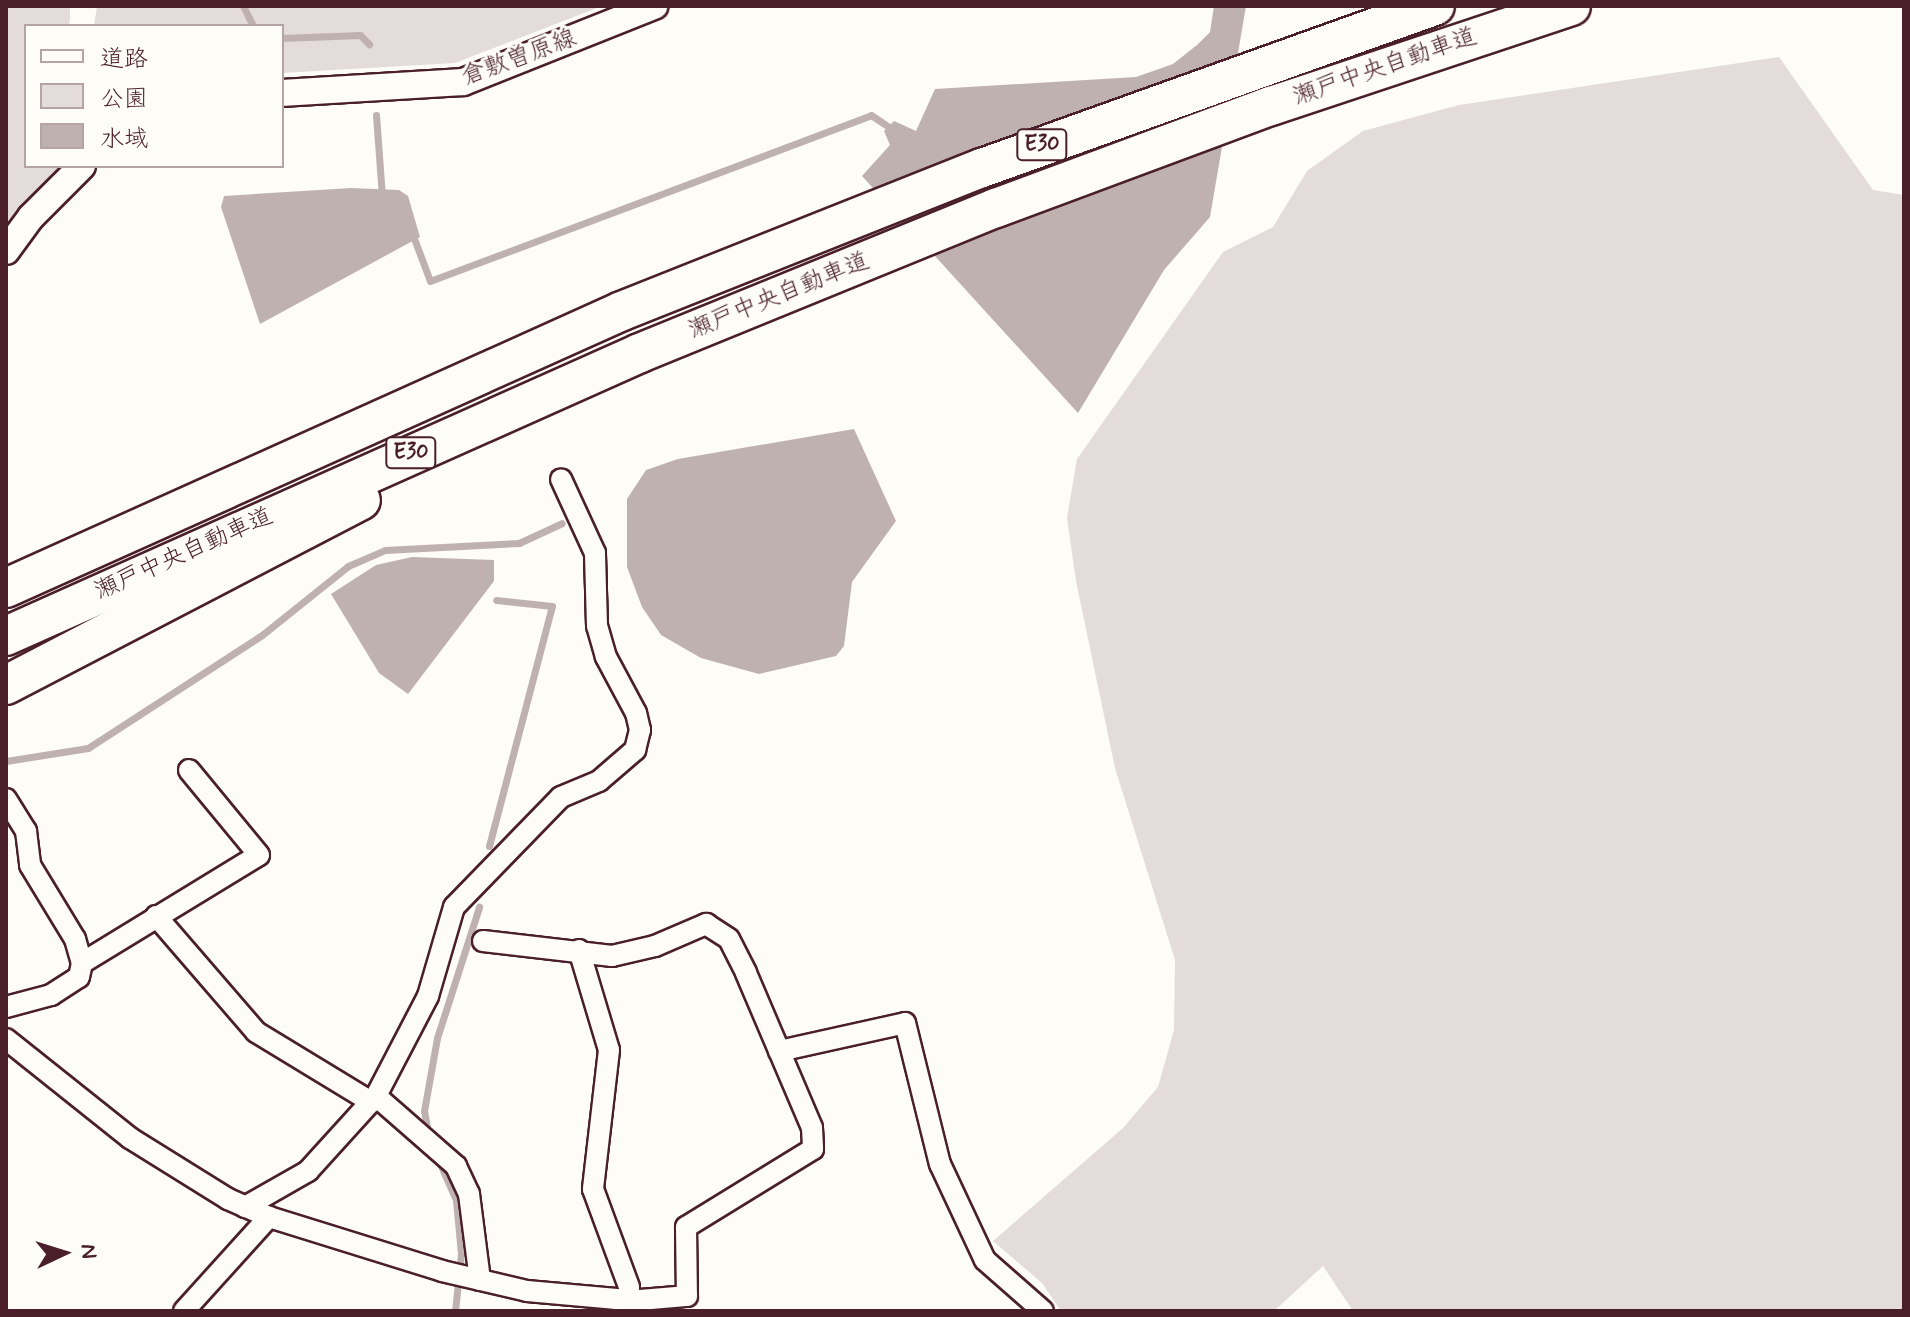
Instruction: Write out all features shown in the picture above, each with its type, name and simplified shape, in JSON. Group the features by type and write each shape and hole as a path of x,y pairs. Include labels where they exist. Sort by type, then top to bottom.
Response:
{"highway":[{"name":"瀬戸中央自動車道","path":"6,588 622,311 982,168 1435,6"},
{"name":"瀬戸中央自動車道","path":"6,636 640,353 821,279 1271,106 1571,6"},
{"path":"6,685 640,353"}],"street":[{"name":"倉敷曽原線","path":"284,93 463,82 654,6"},
{"path":"6,251 31,217 80,168"},
{"path":"245,1207 308,1171 373,1099 428,996 454,907 561,797 599,781 635,750 640,730 636,713 606,657 597,626 595,553 561,479"},
{"path":"82,963 259,855 189,770"},
{"path":"6,799 26,831 30,865 75,939 82,963 79,977 51,995 6,1007"},
{"path":"156,916 256,1032 373,1099 453,1163 469,1194 477,1280"},
{"path":"6,1039 130,1138 245,1207 269,1217 477,1280 631,1306 687,1296 684,1240 693,1219 813,1149 812,1128 729,939 706,924 629,953 612,956 483,941"},
{"path":"579,950 609,1050 593,1189 616,1245 631,1306"},
{"path":"779,1051 905,1023 940,1164 985,1260 1043,1311"},
{"path":"184,1311 269,1217"}],"green space":[{"path":"6,6 70,6 69,24 24,24 24,168 60,168 6,231"},
{"path":"97,6 602,6 455,63 284,73 284,24 94,24"},
{"path":"1779,57 1873,190 1904,195 1904,1311 1353,1311 1323,1266 1274,1311 1061,1311 1042,1283 993,1241 1123,1128 1158,1087 1174,1030 1175,960 1115,768 1076,581 1067,518 1077,459 1223,252 1273,227 1307,171 1363,131 1459,105"}],"water":[{"path":"1214,6 1246,6 1210,217 1164,270 1078,413 862,176 890,145 884,131 894,121 916,131 935,89 1136,77 1173,64 1197,45 1210,32"},
{"path":"351,188 399,190 408,196 420,237 260,324 221,207 224,196"},
{"path":"854,429 896,521 852,582 844,646 836,656 759,674 701,658 661,635 642,607 627,567 627,499 646,470 678,459"},
{"path":"412,557 494,560 494,581 408,694 379,673 331,594 376,565"}],"waterway":[{"path":"243,6 252,24"},
{"path":"284,38 360,35 369,44"},
{"path":"376,115 382,197"},
{"path":"412,233 430,281 871,115 895,131"},
{"path":"6,761 88,748 262,635 348,566 385,550 519,543 562,523"},
{"path":"489,846 552,606 496,600"},
{"path":"428,1133 424,1111 437,1038 479,907"},
{"path":"438,1159 456,1200 461,1254 455,1311"}]}
